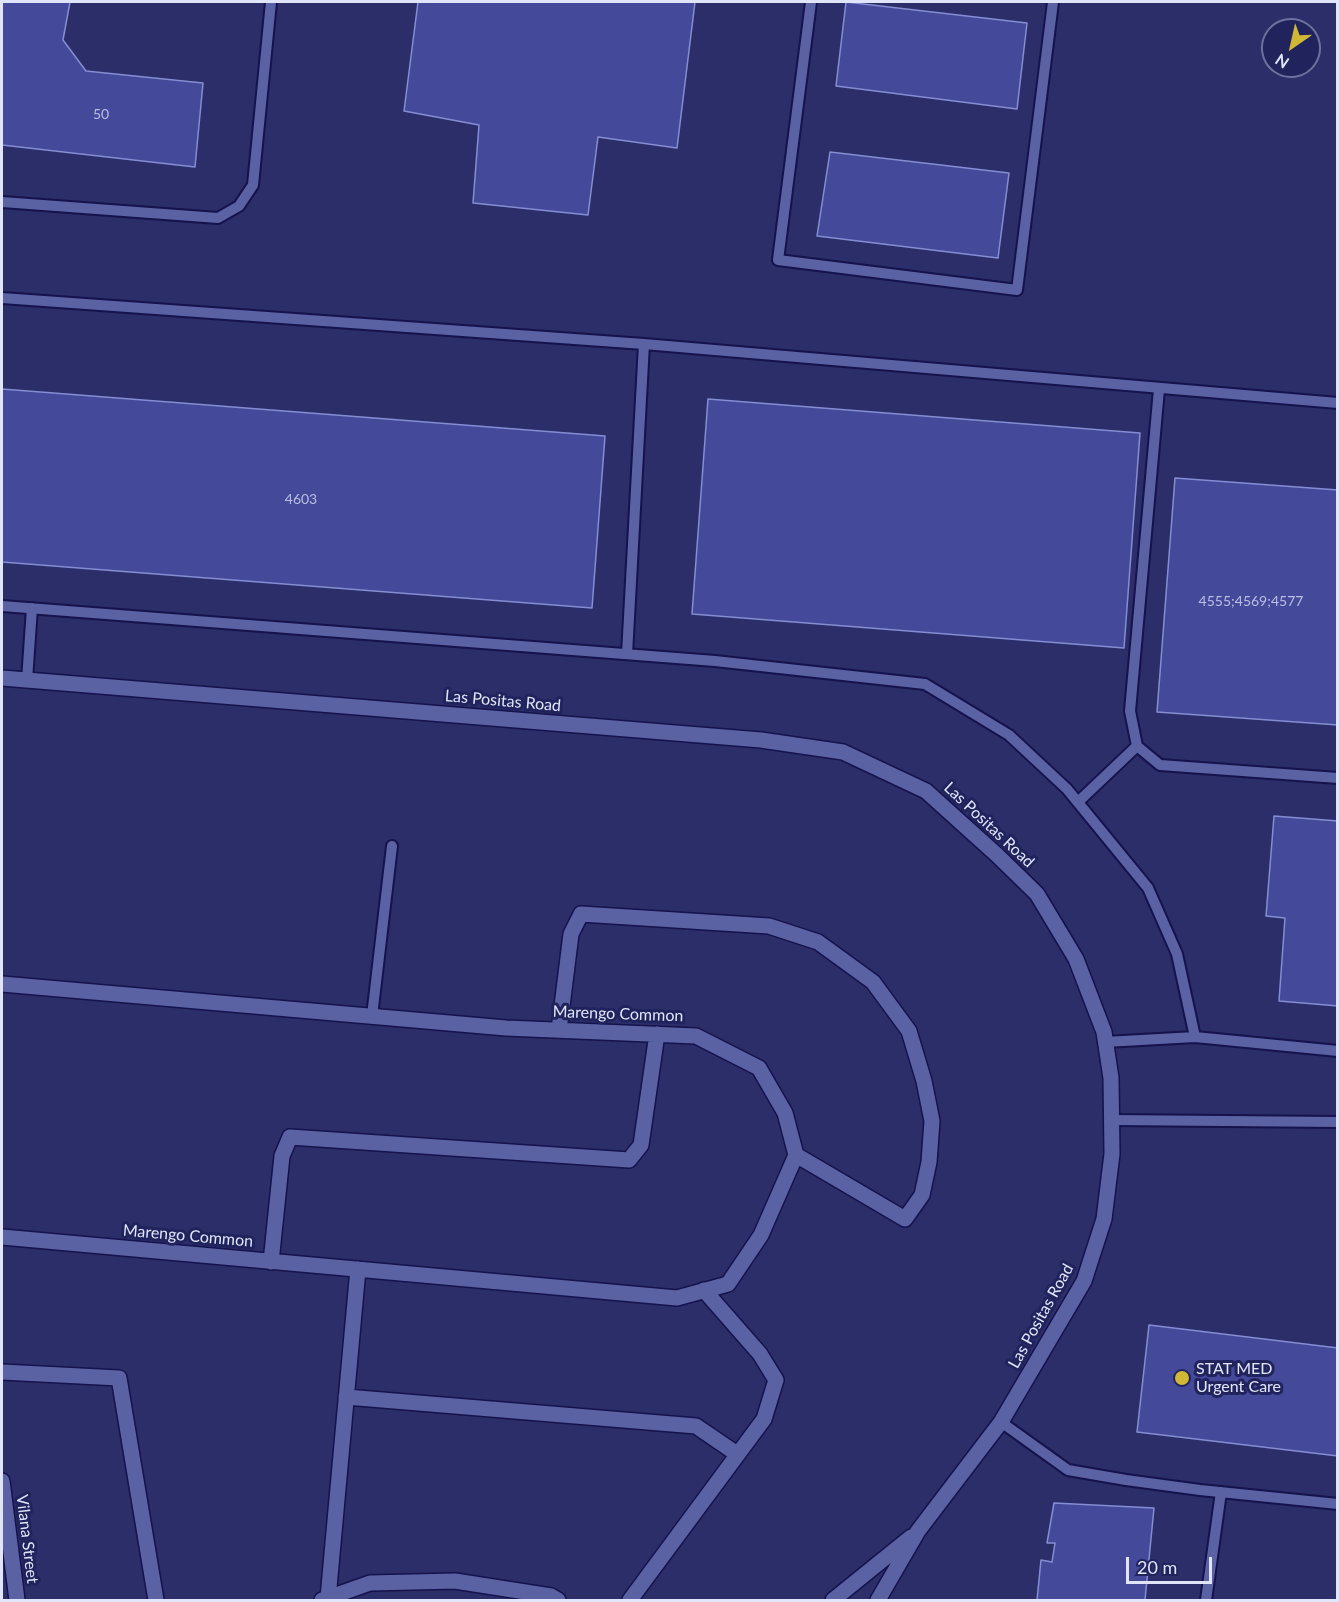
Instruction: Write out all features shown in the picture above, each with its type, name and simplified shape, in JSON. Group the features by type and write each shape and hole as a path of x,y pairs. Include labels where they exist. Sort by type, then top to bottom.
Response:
{"street":[{"name":"Las Positas Road","path":"2,678 761,740 843,752 926,791 1037,894 1076,959 1104,1032 1111,1078 1112,1154 1104,1219 1084,1281 1001,1422 918,1531 878,1600"},
{"path":"559,1030 571,934 581,914 769,926 818,942 873,982 909,1031 924,1081 932,1121 929,1162 922,1195 905,1219 796,1155"},
{"name":"Marengo Common","path":"2,984 506,1028 696,1036 759,1068 785,1113 796,1155 761,1235 728,1284 677,1298 2,1238"},
{"path":"271,1262 282,1156 290,1137 629,1160 641,1145 657,1034"},
{"path":"358,1269 325,1599 370,1584 455,1581 551,1596 558,1600"},
{"path":"630,1600 764,1419 776,1380 760,1354 704,1290"},
{"path":"2,1372 119,1378 156,1600"},
{"path":"346,1397 696,1426 737,1454"},
{"name":"Vilana Street","path":"2,1481 17,1600"},
{"name":"Las Positas Road","path":"833,1600 918,1531"}],"lane":[{"path":"2,202 218,218 239,206 253,185 271,2"},
{"path":"811,2 778,260 1017,290 1053,2"},
{"path":"2,298 644,344 1338,403"},
{"path":"627,654 644,344"},
{"path":"1159,389 1130,711 1137,747 1160,765 1338,778"},
{"path":"2,606 715,661 925,684 1009,735 1067,789 1148,888 1177,954 1195,1037"},
{"path":"27,680 32,608"},
{"path":"1078,802 1137,747"},
{"path":"372,1016 392,846"},
{"path":"1105,1042 1195,1037 1338,1051"},
{"path":"1111,1120 1338,1122"},
{"path":"1001,1422 1068,1470 1221,1492 1338,1504"},
{"path":"1206,1600 1221,1492"}],"building":[{"path":"2,2 70,2 63,40 86,71 203,83 195,167 2,145"},
{"path":"418,2 695,2 677,148 598,137 588,215 473,203 479,125 404,111"},
{"path":"846,2 1027,23 1017,109 836,86"},
{"path":"830,152 1009,173 998,258 817,236"},
{"path":"2,389 605,436 592,608 2,562"},
{"path":"708,399 1140,433 1124,648 692,614"},
{"path":"1175,478 1338,490 1338,725 1157,712"},
{"path":"1274,816 1338,821 1338,1006 1279,1001 1285,918 1266,916"},
{"path":"1149,1325 1338,1348 1338,1456 1137,1432"},
{"path":"1054,1503 1154,1508 1145,1600 1037,1600 1041,1560 1052,1562 1055,1543 1047,1543"}],"place":[{"name":"STAT MED Urgent Care","path":"1182,1378"}]}
